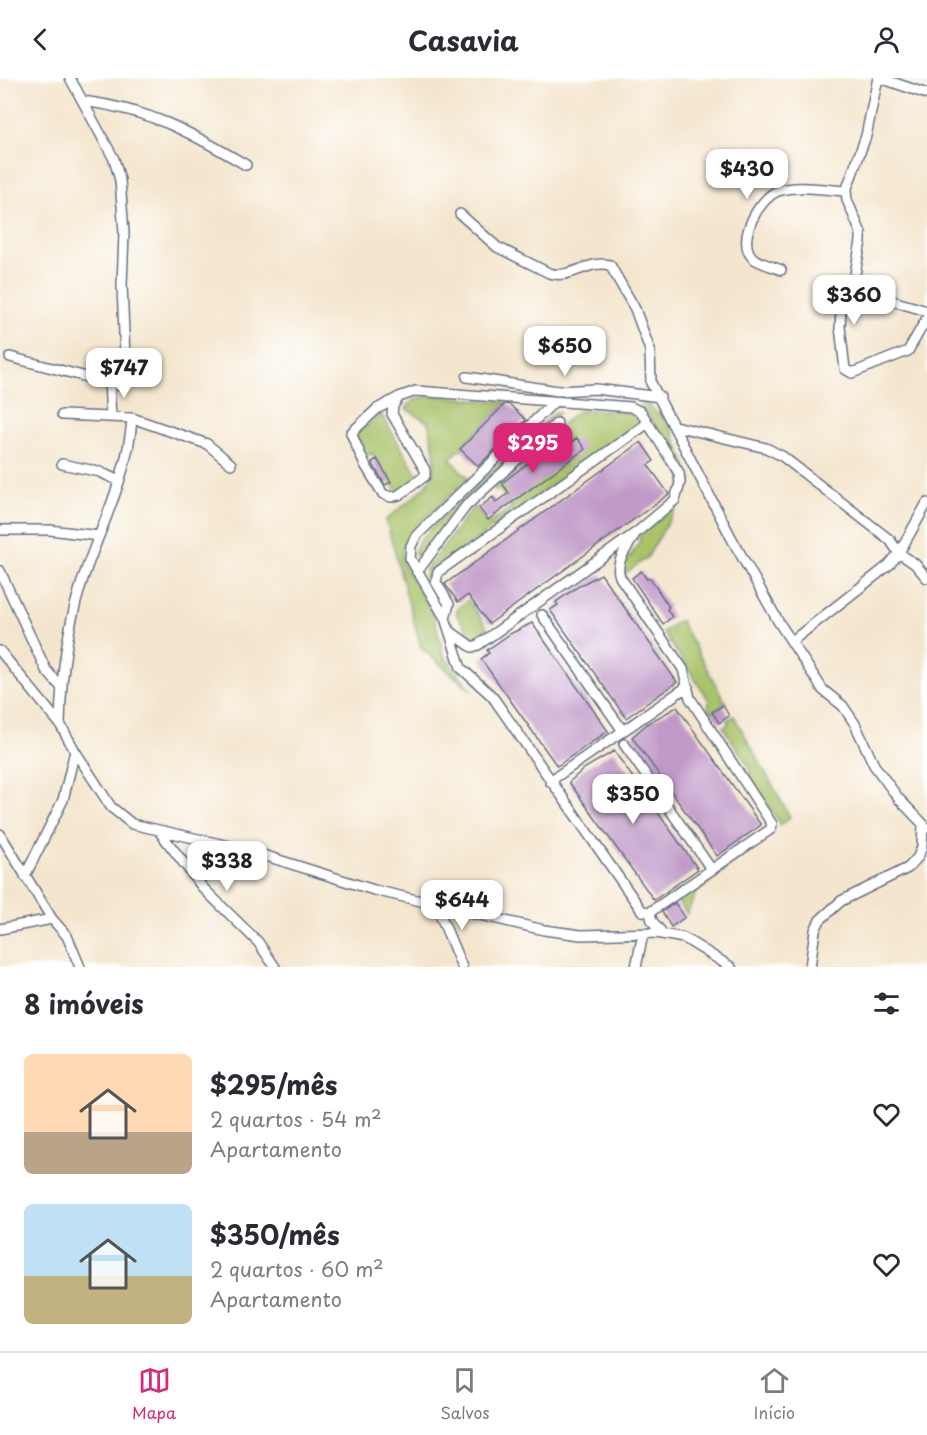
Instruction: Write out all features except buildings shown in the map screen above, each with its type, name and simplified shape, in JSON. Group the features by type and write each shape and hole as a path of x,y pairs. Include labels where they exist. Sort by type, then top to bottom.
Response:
{"street":[{"path":"10,357 121,386 126,382 122,285 124,233 120,180 114,159 70,78"},
{"path":"927,94 879,78 866,136 846,191 846,200 861,233 853,285 845,298 840,327 846,369 849,373 908,351 927,318"},
{"path":"83,100 140,111 170,123 246,165"},
{"path":"781,270 752,258 747,250 746,240 755,211 764,199 778,191 798,188 846,191"},
{"path":"460,214 497,248 549,273 558,276 599,264 610,265 635,309 650,350 651,383 675,426 699,481 792,641 824,690 843,706 855,724 874,765 899,799 925,826 922,855 908,868 841,901 820,920 815,930 810,967"},
{"path":"853,285 858,291 927,311"},
{"path":"467,377 558,391 596,389 660,397"},
{"path":"110,382 111,417"},
{"path":"399,397 393,406 392,414 425,470 425,476 399,495 391,497 383,494 364,463 351,432 377,409 399,397 416,391 631,407 641,412 679,473 680,483 675,500 636,532 478,645 472,647 465,644 451,632"},
{"path":"554,402 416,536 411,546 410,558 445,618 461,668 492,696 642,911 650,912 771,828 772,824 690,698 683,669 617,570 619,560 636,532"},
{"path":"62,415 132,418 207,444 231,464"},
{"path":"60,724 61,687 67,646 86,569 119,482 132,418"},
{"path":"417,572 466,506 557,423"},
{"path":"445,618 449,604 436,582 438,572 648,423"},
{"path":"675,426 766,448 782,456 890,540 899,553 915,564 927,578"},
{"path":"62,464 100,472 119,482"},
{"path":"792,641 889,565 899,553 927,502"},
{"path":"0,530 50,530 99,536"},
{"path":"0,572 46,670 61,687"},
{"path":"542,615 623,731"},
{"path":"0,651 60,724 75,752 119,816 132,824 247,850 374,890 544,930 581,934 663,934 684,938 731,967"},
{"path":"550,781 688,686"},
{"path":"624,744 712,870"},
{"path":"25,876 63,800 75,752"},
{"path":"159,831 203,888 258,942 275,967"},
{"path":"0,834 52,919 67,936 80,967"},
{"path":"436,905 462,967"},
{"path":"650,912 652,921 663,934"},
{"path":"0,929 52,919"},
{"path":"636,967 643,934"}],"green space":[{"path":"435,396 507,402 450,459 468,478 421,523 408,538 402,551 402,562 433,613 444,656 472,691 421,648 386,520 423,488 430,480 434,470 435,458 428,422 406,409 415,400"},
{"path":"644,401 670,425 692,481 647,558 623,575 622,568 639,543 640,534 673,507 682,490 682,479 669,449 653,422 640,407"},
{"path":"590,410 631,412 640,422 436,569 432,582 445,604 443,605 425,579 426,569 474,506 488,524 512,507 499,489 496,491 493,487 576,412"},
{"path":"555,412 560,413 461,504 423,555 416,556 414,552 419,542 437,522"},
{"path":"381,414 419,478 397,492 372,453 364,458 356,434"},
{"path":"468,600 488,629 474,640 456,614 458,608"},
{"path":"680,620 726,703 712,712 708,711 709,700 663,632"},
{"path":"734,716 790,817 781,825 748,774 750,768 723,727 729,724 727,720"},
{"path":"751,848 696,893 687,914 677,900"}]}
